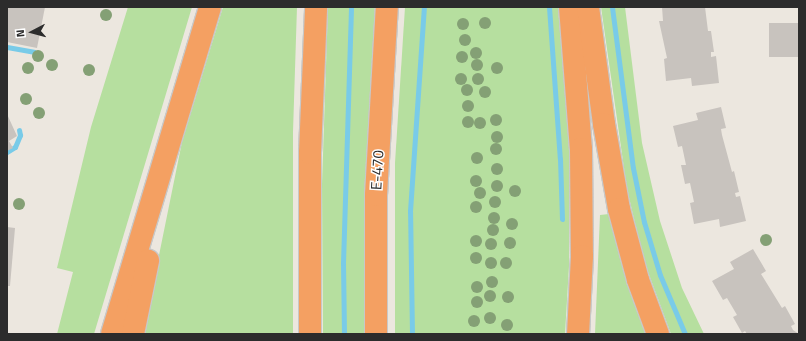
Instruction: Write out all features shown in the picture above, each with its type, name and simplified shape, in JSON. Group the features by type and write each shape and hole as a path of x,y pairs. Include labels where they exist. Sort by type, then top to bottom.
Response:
{"highway":[{"path":"112,334 165,165 210,7"},
{"path":"310,334 310,153 316,7"},
{"name":"E-470","path":"376,334 376,195 386,7"},
{"path":"570,7 581,149 582,256 578,334"},
{"path":"588,7 604,124 619,209 638,280 658,334"},
{"path":"133,334 165,165"}],"green space":[{"path":"128,7 192,7 94,334 57,334 73,272 57,268 91,127"},
{"path":"223,7 297,7 293,132 293,334 143,334 182,142"},
{"path":"328,7 375,7 364,256 365,334 323,334 322,184"},
{"path":"405,7 558,7 569,135 569,266 565,334 395,334 395,163"},
{"path":"601,7 625,7 642,143 660,221 682,288 704,334 671,334 644,261 627,189"},
{"path":"609,214 648,334 595,334 600,215"}],"building":[{"path":"7,7 45,7 37,48 7,42"},
{"path":"662,7 705,7 708,31 711,31 714,52 711,52 711,57 716,56 719,83 692,86 691,78 666,81 664,59 667,58 659,21 663,21"},
{"path":"769,23 799,23 799,57 769,57"},
{"path":"721,107 726,128 721,129 722,135 732,172 734,171 739,192 735,193 736,197 740,196 746,221 720,227 719,219 694,224 690,203 694,202 690,183 685,184 681,165 686,165 682,146 678,147 673,126 698,120 696,113"},
{"path":"7,114 17,136 9,141 13,148 7,151"},
{"path":"7,227 15,228 10,286 7,286"},
{"path":"753,249 766,271 761,274 782,308 785,306 795,324 791,326 793,330 799,334 747,334 745,331 742,333 733,317 737,315 727,298 723,300 712,281 734,269 730,262"}],"waterway":[{"path":"344,334 343,263 351,7"},
{"path":"412,334 410,211 424,7"},
{"path":"549,7 560,159 562,219"},
{"path":"612,7 633,168 644,222 660,275 685,334"},
{"path":"7,47 34,52"},
{"path":"7,152 15,147 20,135 19,130"}]}
